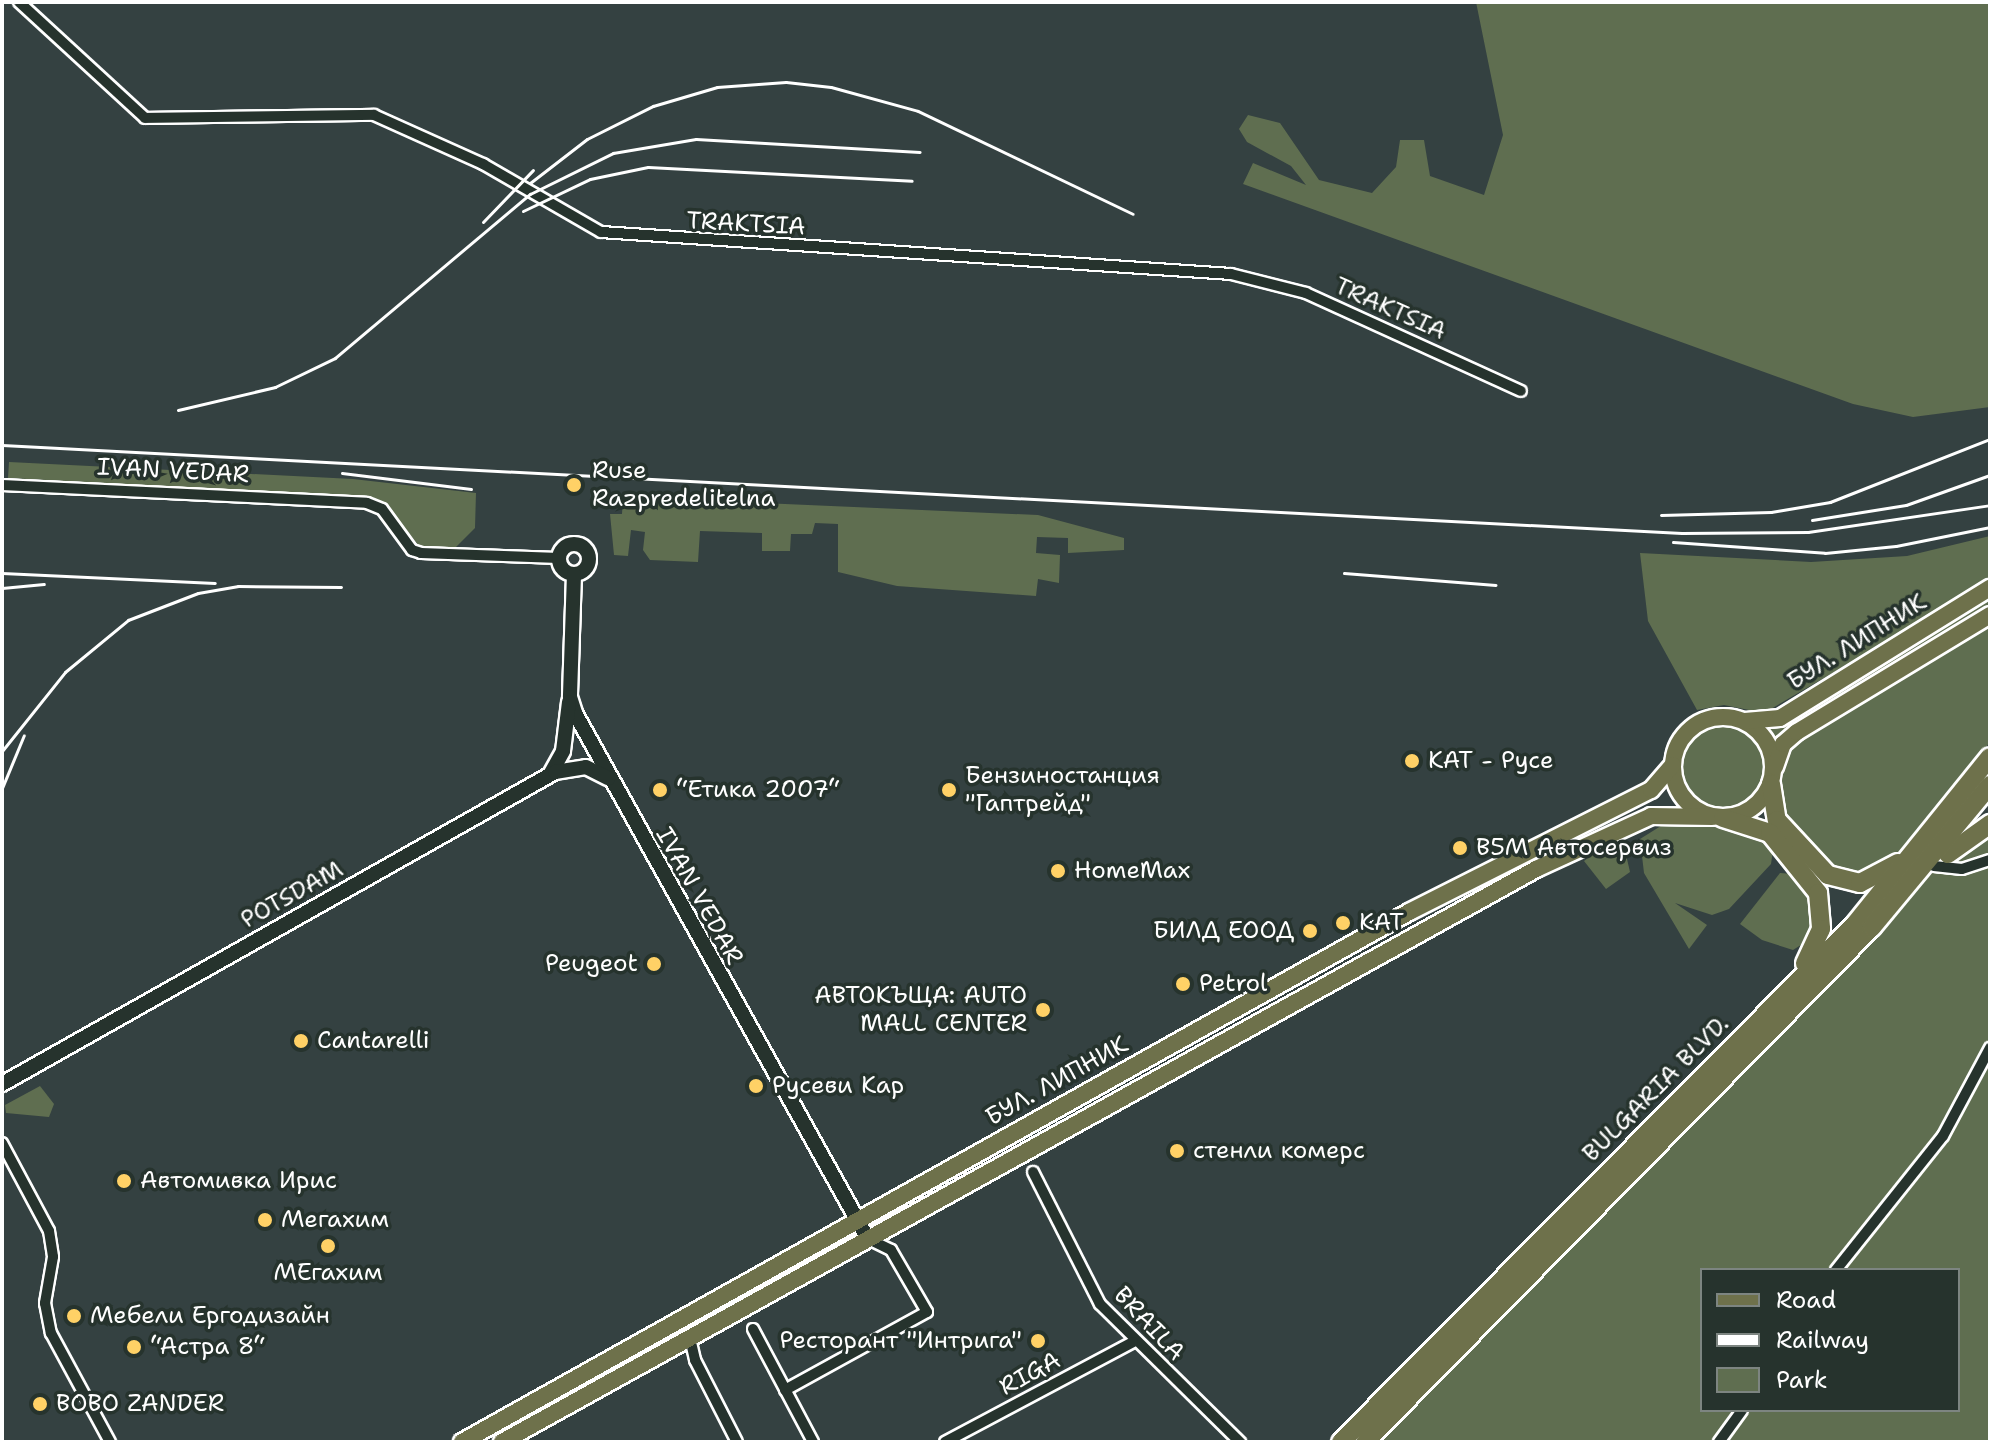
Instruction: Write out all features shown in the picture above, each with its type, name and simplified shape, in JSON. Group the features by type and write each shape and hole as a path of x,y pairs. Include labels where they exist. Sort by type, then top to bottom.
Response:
{"highway":[{"name":"BULGARIA BLVD.","path":"1341,1442 1856,923 1947,817 1990,757"},
{"path":"1772,776 1777,820 1822,871 1843,882 1885,874 1947,817"},
{"name":"BULGARIA BLVD.","path":"1365,1442 1890,908 1990,785"},
{"path":"1718,817 1751,822 1775,838 1821,900 1817,944 1761,1017"},
{"path":"1890,908 1934,866 1990,824"}],"main road":[{"name":"БУЛ. ЛИПНИК","path":"1745,721 1780,718 1990,588"},
{"name":"БУЛ. ЛИПНИК","path":"1772,776 1783,744 1797,732 1990,615"},
{"path":"1724,717 1745,721 1769,746 1772,776 1747,812 1718,817 1679,792 1673,765 1679,743 1694,726 1724,717"},
{"name":"БУЛ. ЛИПНИК","path":"462,1442 1277,986 1651,790 1673,765"},
{"name":"БУЛ. ЛИПНИК","path":"502,1442 1287,1003 1624,827 1669,812 1718,817"},
{"path":"1277,986 1287,1003"}],"street":[{"name":"TRAKTSIA","path":"19,2 145,118 374,115 483,164 601,232 1231,274 1306,293 1521,391"},
{"name":"IVAN VEDAR","path":"2,485 367,503 382,509 410,548 421,553 559,558 566,546 584,549 587,567 574,574 570,697 608,778 868,1239"},
{"path":"559,558 574,574"},
{"path":"548,776 563,751 570,697"},
{"name":"POTSDAM","path":"2,1084 548,776 581,766 608,778"},
{"path":"1934,866 1962,869 1990,860"},
{"path":"1838,1268 1943,1136 1990,1048"},
{"path":"2,1143 49,1231 53,1257 45,1303 51,1333 110,1442"},
{"name":"BRAILA","path":"1033,1172 1100,1304 1133,1342 1232,1439"},
{"path":"785,1390 927,1312 891,1250 868,1239"},
{"path":"753,1329 813,1442"},
{"path":"690,1338 695,1360 737,1442"},
{"name":"RIGA","path":"945,1442 1133,1342"},
{"path":"1719,1442 1741,1412"}],"green space":[{"path":"1476,2 1990,2 1990,407 1913,417 1853,404 1243,184 1253,163 1306,185 1291,166 1247,142 1239,129 1248,115 1280,123 1319,180 1372,193 1396,167 1400,140 1424,140 1430,176 1484,195 1503,135"},
{"path":"9,462 353,479 476,493 475,528 455,548 420,547 386,505 368,497 8,478"},
{"path":"623,497 1038,515 1124,538 1124,550 1068,553 1068,538 1037,537 1036,553 1060,555 1059,583 1038,579 1036,596 897,586 838,572 838,524 815,523 812,534 791,534 790,551 762,551 762,533 700,531 698,562 650,560 643,550 645,532 631,530 628,556 614,555 610,514 622,514"},
{"path":"1990,536 1990,581 1764,713 1724,705 1697,710 1648,621 1640,553 1811,562 1907,556"},
{"path":"1990,593 1990,607 1775,745 1764,729"},
{"path":"1990,621 1990,742 1895,860 1858,877 1837,873 1775,803 1791,745"},
{"path":"1722,723 1739,727 1753,736 1762,750 1766,767 1762,784 1753,798 1739,807 1722,811 1705,807 1691,798 1682,784 1678,767 1682,750 1691,736 1705,727"},
{"path":"1672,819 1744,827 1773,850 1771,864 1729,909 1712,915 1675,903 1707,925 1689,949 1644,873 1640,839"},
{"path":"1990,829 1990,1442 1376,1442 1874,929 1944,861"},
{"path":"1621,833 1630,872 1606,889 1584,861"},
{"path":"1780,873 1793,874 1811,902 1812,938 1793,950 1762,940 1740,924"},
{"path":"40,1086 54,1104 49,1117 6,1113 5,1105"}],"railway":[{"path":"530,183 587,139 653,106 717,87 786,82 831,87 918,111 1133,214"},
{"path":"178,410 275,387 335,358 530,194 613,153 696,139 920,152"},
{"path":"523,211 590,179 648,167 912,181"},
{"path":"483,222 533,170"},
{"path":"1661,515 1771,512 1830,502 1990,439"},
{"path":"2,445 1682,533 1808,532 1990,505"},
{"path":"342,473 471,489"},
{"path":"1812,520 1906,505 1990,475"},
{"path":"1673,542 1825,553 1896,546 1990,527"},
{"path":"2,573 215,583"},
{"path":"1344,573 1496,585"},
{"path":"2,588 44,584"},
{"path":"2,751 65,672 128,620 198,593 238,586 341,587"},
{"path":"2,788 24,735"}],"place":[{"name":"Ruse Razpredelitelna","path":"574,485"},
{"name":"КАТ - Русе","path":"1412,761"},
{"name":"“Етика 2007“","path":"660,790"},
{"name":"Бензиностанция \"Гаптрейд\"","path":"949,790"},
{"name":"В5М Автосервиз","path":"1460,848"},
{"name":"HomeMax","path":"1058,871"},
{"name":"КАТ","path":"1343,923"},
{"name":"БИЛД ЕООД","path":"1310,931"},
{"name":"Peugeot","path":"654,964"},
{"name":"Petrol","path":"1183,984"},
{"name":"АВТОКЪЩА: AUTO MALL CENTER","path":"1043,1010"},
{"name":"Cantarelli","path":"301,1041"},
{"name":"Русеви Кар","path":"756,1086"},
{"name":"стенли комерс","path":"1177,1151"},
{"name":"Автомивка Ирис","path":"124,1181"},
{"name":"Мегахим","path":"265,1220"},
{"name":"МЕгахим","path":"328,1246"},
{"name":"Мебели Ергодизайн","path":"74,1316"},
{"name":"Ресторант \"Интрига\"","path":"1038,1341"},
{"name":"“Астра 8“","path":"134,1347"},
{"name":"BOBO ZANDER","path":"40,1404"}]}
